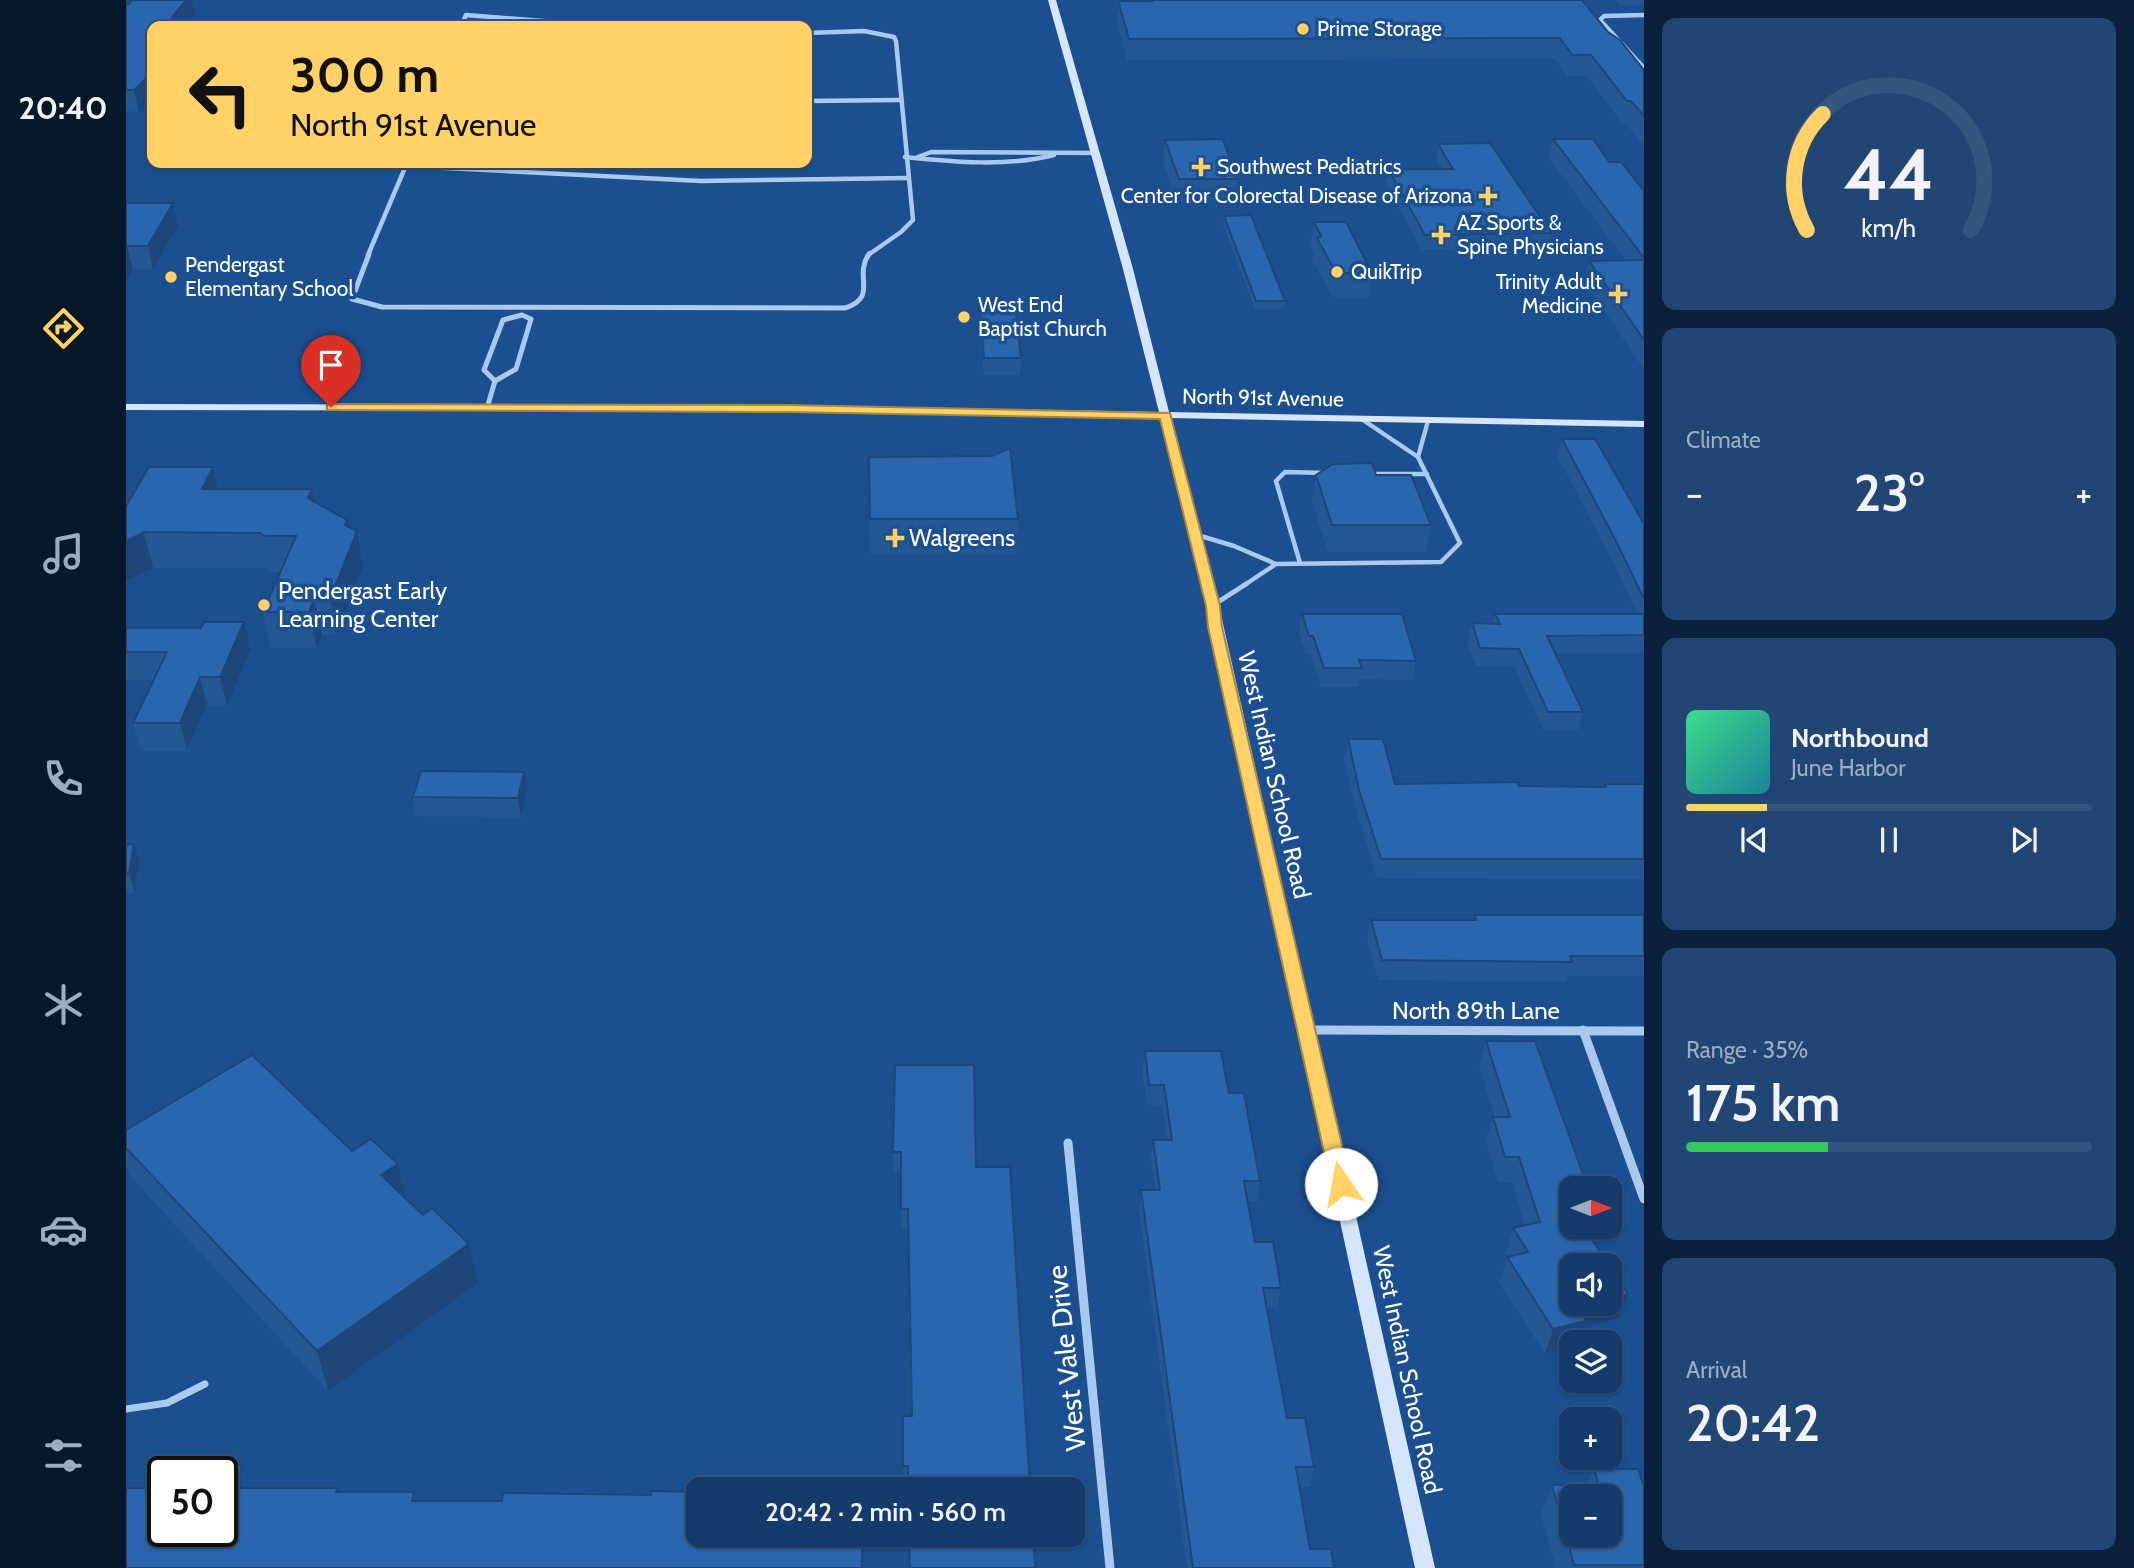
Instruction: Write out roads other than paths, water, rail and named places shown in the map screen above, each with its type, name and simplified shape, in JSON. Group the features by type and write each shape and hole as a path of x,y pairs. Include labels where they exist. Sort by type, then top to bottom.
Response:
{"main road":[{"name":"West Indian School Road","path":"1052,0 1097,153 1213,606 1215,627 1425,1568"},
{"name":"North 91st Avenue","path":"126,407 788,408 1644,424"}],"street":[{"path":"463,21 466,15 542,21"},
{"path":"1644,15 1604,16 1600,20 1644,68"},
{"path":"404,168 352,299 360,303 382,307 845,308 857,304 864,295 863,264 869,252 906,231 913,220 894,37 876,32 812,33"},
{"path":"812,101 900,100"},
{"path":"918,157 932,152 1030,150 1097,153"},
{"path":"986,151 989,160"},
{"path":"905,157 942,161 1034,160 1062,153"},
{"path":"486,168 675,180 907,178"},
{"path":"522,315 526,306"},
{"path":"486,408 495,381 516,369 531,320 522,315 503,320 484,370 495,381"},
{"name":"North 89th Lane","path":"1307,1030 1644,1031"},
{"path":"1583,1030 1644,1199"},
{"name":"West Vale Drive","path":"1069,1143 1110,1568"}],"lane":[{"path":"1193,533 1234,546 1276,564 1441,562 1460,543 1418,457 1363,419"},
{"path":"1418,457 1428,421"},
{"path":"1300,563 1276,481 1285,472 1337,473"},
{"path":"1362,474 1427,474"},
{"path":"1213,606 1276,564"},
{"path":"126,1409 148,1409 172,1403 205,1384"}],"place":[{"name":"Prime Storage","path":"1303,29"},
{"name":"Southwest Pediatrics","path":"1201,167"},
{"name":"Center for Colorectal Disease of Arizona","path":"1488,196"},
{"name":"AZ Sports & Spine Physicians","path":"1441,235"},
{"name":"QuikTrip","path":"1337,272"},
{"name":"Pendergast Elementary School","path":"171,277"},
{"name":"Trinity Adult Medicine","path":"1618,294"},
{"name":"West End Baptist Church","path":"964,317"},
{"name":"Walgreens","path":"895,538"},
{"name":"Pendergast Early Learning Center","path":"264,605"}]}
